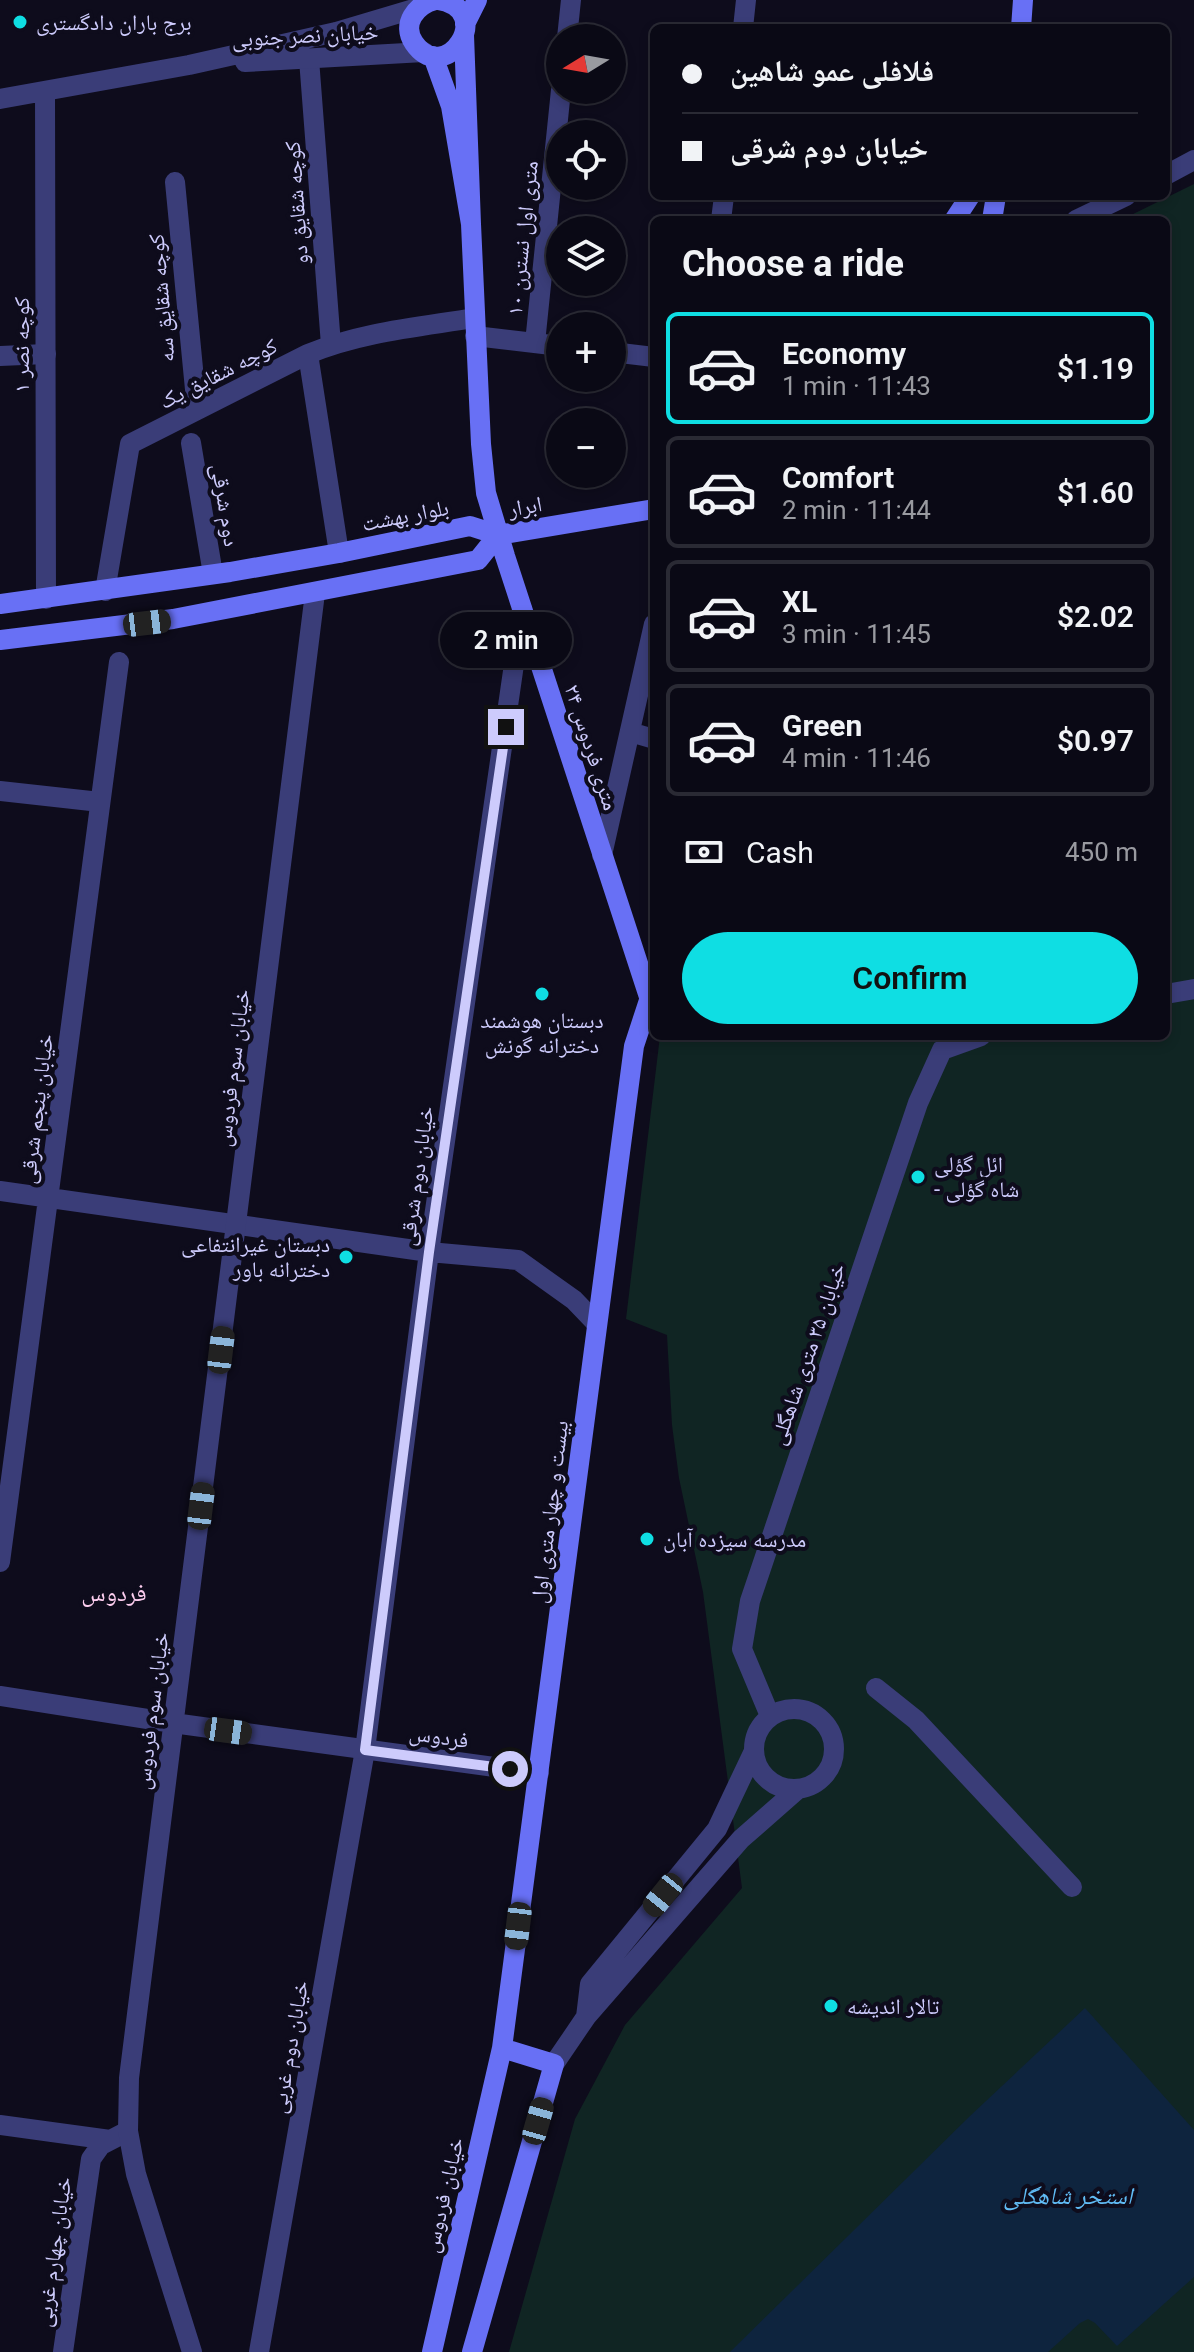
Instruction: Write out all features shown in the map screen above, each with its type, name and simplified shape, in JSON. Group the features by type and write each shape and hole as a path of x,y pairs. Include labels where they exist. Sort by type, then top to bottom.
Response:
{"main road":[{"path":"465,30 462,15 455,6 429,2 412,16 409,26 415,46 428,54 443,56 460,44 477,0"},
{"path":"1021,24 1023,0"},
{"name":"۲۴ متری فردوس","path":"465,30 475,327 486,493 602,855 650,988"},
{"name":"۲۴ متری فردوس","path":"428,54 451,106 471,224"},
{"name":"ابرار","path":"498,535 650,510"},
{"name":"بلوار بهشت","path":"0,604 213,574 339,553 470,526 498,535"},
{"path":"0,640 173,619 478,560 498,535"},
{"name":"بیست و چهار متری اول","path":"502,2048 634,1046 650,994"},
{"path":"472,2352 554,2064 502,2048"},
{"name":"خیابان فردوس","path":"432,2352 502,2048"}],"street":[{"path":"568,24 571,0"},
{"path":"743,24 746,0"},
{"name":"خیابان نصر جنوبی","path":"0,99 189,65 336,32 429,2"},
{"name":"خیابان نصر جنوبی","path":"189,65 428,54"},
{"name":"کوچه شقایق دو","path":"309,59 331,345"},
{"name":"کوچه نصر ۱","path":"45,91 46,599"},
{"name":"۱۰ متری اول نسترن","path":"535,343 560,104"},
{"path":"1170,173 1194,160"},
{"name":"کوچه شقایق سه","path":"175,182 197,410"},
{"path":"1088,216 1118,200"},
{"name":"کوچه شقایق یک","path":"105,591 130,444 308,354 361,337 475,327 546,344"},
{"path":"0,356 46,354"},
{"path":"308,354 339,553"},
{"path":"626,354 650,357"},
{"name":"دوم شرقی","path":"191,443 213,574"},
{"name":"خیابان سوم فردوس","path":"192,2352 136,2174 119,2135 129,2078 315,593"},
{"name":"خیابان دوم شرقی","path":"365,1750 429,1252 522,609"},
{"path":"602,855 650,642"},
{"name":"خیابان پنجم شرقی","path":"0,1562 119,662"},
{"path":"630,732 650,738"},
{"path":"0,791 100,802"},
{"path":"1170,993 1194,989"},
{"name":"خیابان ۳۵ متری شاهگلی","path":"770,1716 742,1649 750,1601 918,1103 942,1050 970,1040"},
{"path":"0,1191 429,1252 518,1260 574,1300 597,1324"},
{"path":"876,1688 916,1720 1072,1887"},
{"name":"فردوس","path":"0,1696 539,1773"},
{"path":"793,1708 816,1715 825,1723 834,1746 829,1770 821,1779 810,1786 785,1789 763,1776 753,1753 754,1739 760,1726 770,1716 793,1708"},
{"name":"خیابان دوم غربی","path":"259,2352 365,1750"},
{"path":"586,2017 590,1984 717,1829 753,1753"},
{"path":"554,2064 586,2017 741,1839 798,1789"},
{"path":"0,2125 119,2135"},
{"name":"خیابان چهارم غربی","path":"63,2352 91,2159 101,2145 119,2135"}],"green space":[{"name":"ائل گؤلی - شاه گؤلی","path":"1194,184 1194,2352 509,2352 575,2119 625,2025 742,1888 703,1592 679,1478 672,1425 667,1335 626,1319 660,1040 1170,1040 1170,216 1129,216 1162,200 1170,200 1170,196"}],"water":[{"name":"استخر شاهگلی","path":"1085,2008 1194,2130 1194,2277 1117,2346 1088,2319 1048,2352 730,2352 970,2116"}],"place":[{"name":"برج باران دادگستری","path":"20,22"},
{"name":"دبستان هوشمند دخترانه گونش","path":"542,994"},
{"name":"ائل گؤلی - شاه گؤلی","path":"918,1177"},
{"name":"دبستان غیرانتفاعی دخترانه باور","path":"346,1257"},
{"name":"مدرسه سیزده آبان","path":"647,1539"},
{"name":"تالار اندیشه","path":"831,2006"}],"district":[{"name":"فردوس","path":"114,1593"}],"route":[{"path":"506,727 429,1252 365,1750 510,1769"}]}
